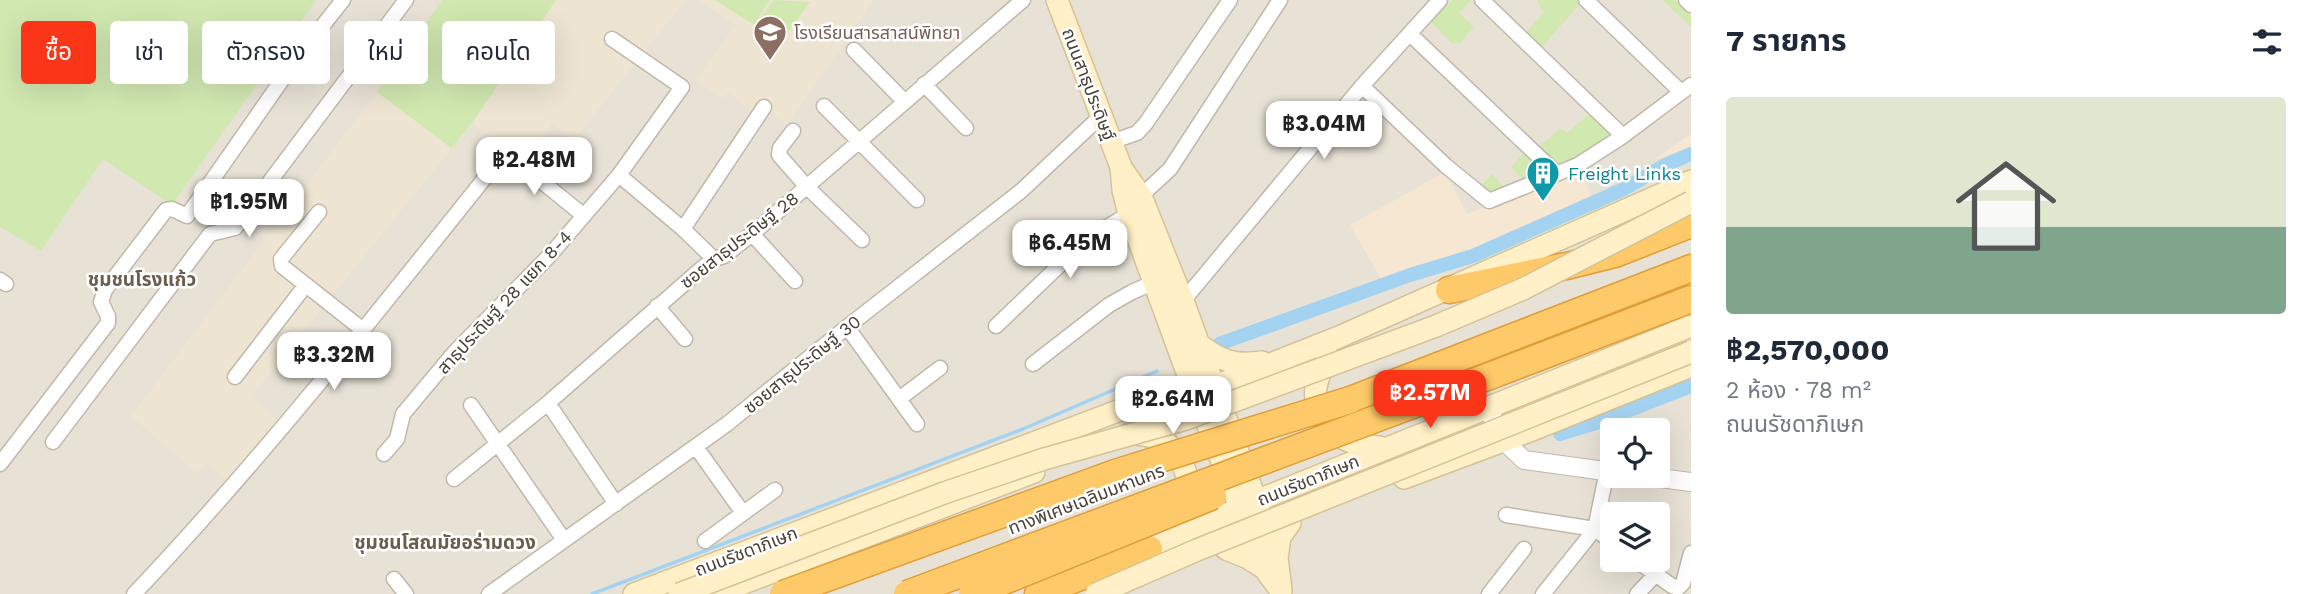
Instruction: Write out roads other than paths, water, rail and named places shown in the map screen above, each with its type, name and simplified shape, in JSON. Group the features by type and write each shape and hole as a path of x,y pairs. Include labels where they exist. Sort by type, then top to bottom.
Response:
{"highway":[{"path":"1449,290 1615,254 1691,223"},
{"name":"ทางพิเศษเฉลิมมหานคร","path":"833,594 1350,400 1691,268"},
{"name":"ทางพิเศษเฉลิมมหานคร","path":"906,594 1691,299"},
{"path":"972,594 1322,452 1474,382"},
{"path":"783,594 1115,473 1350,400"},
{"path":"1038,594 1149,549"}],"main road":[{"name":"ถนนสาธุประดิษฐ์","path":"1058,0 1100,117 1121,167 1141,196 1183,301 1191,351 1203,393 1282,592"},
{"name":"ถนนสาธุประดิษฐ์","path":"1121,167 1129,214 1155,282 1191,351"},
{"name":"ถนนรัชดาภิเษก","path":"715,594 1130,433 1203,393 1449,290 1691,181"},
{"name":"ถนนรัชดาภิเษก","path":"679,594 944,493 1044,459 1186,419 1436,326 1523,289 1691,202"},
{"name":"ถนนรัชดาภิเษก","path":"1095,594 1149,549 1248,504 1691,326"},
{"path":"1339,337 1316,384 1319,412 1339,436 1353,443 1385,448"},
{"path":"1152,398 1173,377 1191,351 1244,365 1278,360"},
{"name":"ถนนรัชดาภิเษก","path":"1095,594 1209,545 1691,352"},
{"name":"ถนนรัชดาภิเษก","path":"1112,594 1691,366"},
{"name":"ถนนรัชดาภิเษก","path":"634,594 1152,398 1203,393"},
{"path":"1428,468 1465,415"},
{"path":"1130,433 1163,441 1179,458 1190,486 1192,501 1188,521 1177,537"},
{"path":"937,510 998,455"},
{"path":"1226,549 1270,563 1280,537 1290,523"}],"street":[{"path":"0,464 108,323 108,316 101,302 105,290 166,210 172,209 187,216 298,57 343,0"},
{"path":"53,442 210,234 235,228 406,0"},
{"name":"ซอยสาธุประดิษฐ์ 28","path":"454,479 548,403 714,259 724,256 752,234 1023,0"},
{"path":"1111,142 1137,133 1146,123 1230,0"},
{"path":"1141,196 1170,169 1280,0"},
{"path":"1183,301 1362,86 1440,0"},
{"path":"1482,0 1623,136"},
{"path":"1362,86 1446,166 1489,201 1578,165 1623,136 1686,88 1586,0"},
{"path":"1686,0 1691,5"},
{"path":"1410,34 1557,174"},
{"name":"สาธุประดิษฐ์ 28 แยก 8-4","path":"384,454 397,439 403,414 446,363 550,256 619,176 682,87 612,39"},
{"path":"854,50 904,101"},
{"path":"924,84 966,128"},
{"path":"824,106 917,200"},
{"path":"683,229 764,107"},
{"name":"ซอยสาธุประดิษฐ์ 30","path":"489,594 727,424 1021,191 1100,117"},
{"path":"793,131 780,148 779,155 806,186 862,240"},
{"path":"134,594 177,548 363,330 504,154 508,154 583,215"},
{"path":"619,176 683,229 714,259"},
{"path":"319,212 281,259 282,267 363,330"},
{"path":"996,326 1088,238 1129,214"},
{"path":"752,234 795,281"},
{"path":"1033,364 1109,305 1155,282"},
{"path":"235,377 305,286"},
{"path":"657,306 685,339"},
{"path":"847,327 916,424"},
{"path":"899,399 940,368"},
{"path":"548,403 616,504"},
{"path":"471,405 564,540"},
{"path":"1487,407 1504,441 1524,460 1600,471"},
{"path":"1527,432 1535,450 1554,465"},
{"path":"696,447 743,513"},
{"path":"1670,479 1691,482"},
{"path":"1543,594 1595,529 1606,488"},
{"path":"705,541 775,490"},
{"path":"1506,515 1595,529 1600,533"},
{"path":"1489,594 1524,549"},
{"path":"1651,572 1678,588 1683,583 1691,553"},
{"path":"1637,594 1655,575"},
{"path":"394,579 406,594"}],"waterway":[{"path":"1219,344 1410,275 1473,256 1624,189 1665,165 1691,154"},
{"path":"592,594 1023,429 1157,371"},
{"path":"1560,434 1599,422 1691,386"}],"place":[{"name":"โรงเรียนสารสาสน์พิทยา","path":"770,62"},
{"name":"Freight Links","path":"1543,203"}],"district":[{"name":"ชุมชนโรงแก้ว","path":"142,279"},
{"name":"ชุมชนโสณมัยอร่ามดวง","path":"445,542"}]}
